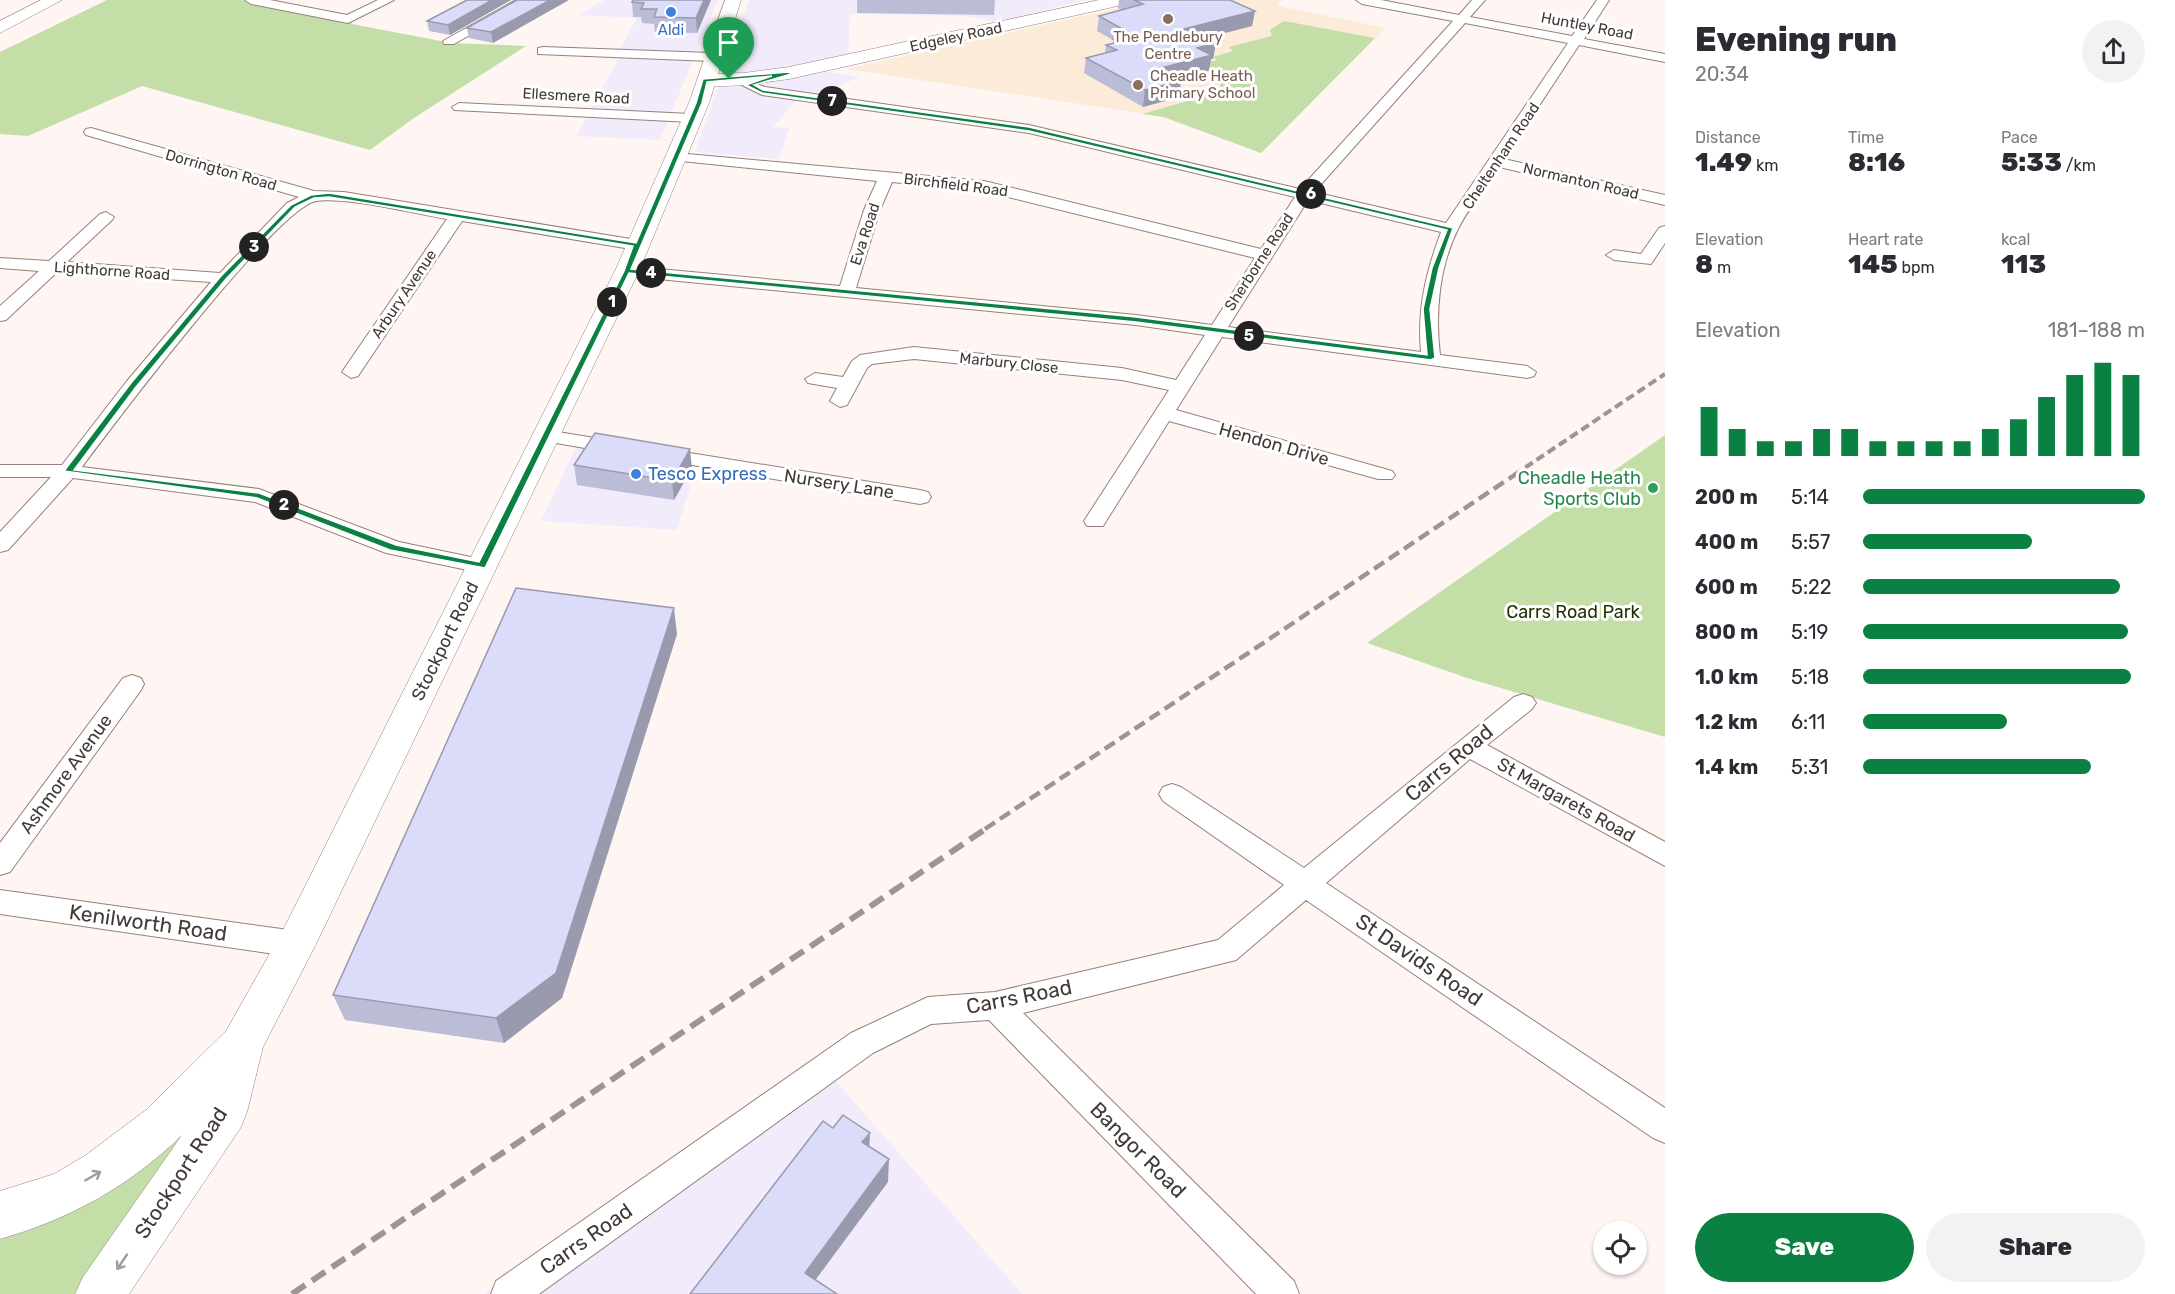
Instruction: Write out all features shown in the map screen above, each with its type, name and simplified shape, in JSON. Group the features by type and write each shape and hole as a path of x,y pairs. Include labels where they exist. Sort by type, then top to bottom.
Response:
{"main road":[{"path":"0,11 21,0"},
{"path":"0,27 54,0"},
{"name":"Stockport Road","path":"100,1294 225,1112 242,1044 296,944 627,271 700,96 733,0"},
{"name":"Edgeley Road","path":"700,96 789,73 1122,0"},
{"path":"712,57 722,61 719,74 746,85"},
{"name":"Stockport Road","path":"0,1215 71,1188 137,1148 163,1126 242,1044"}],"street":[{"path":"251,0 348,19 388,0"},
{"path":"449,41 525,0"},
{"name":"Huntley Road","path":"1362,0 1665,58"},
{"name":"Sherborne Road","path":"1095,521 1305,193 1479,0"},
{"name":"Cheltenham Road","path":"1431,358 1427,309 1436,268 1450,229 1578,42 1603,0"},
{"path":"543,51 712,57"},
{"path":"746,85 1029,129 1450,229"},
{"name":"Ellesmere Road","path":"459,107 700,96"},
{"name":"Dorrington Road","path":"91,132 313,196 344,197 637,245"},
{"name":"Birchfield Road","path":"676,157 984,186 1265,255"},
{"name":"Normanton Road","path":"1497,162 1665,200"},
{"name":"Eva Road","path":"847,290 872,210 886,178"},
{"path":"0,545 68,471 134,385 224,278 293,206 313,196"},
{"name":"Arbury Avenue","path":"351,372 457,216"},
{"path":"0,316 106,217"},
{"path":"1614,255 1645,260 1665,231"},
{"name":"Lighthorne Road","path":"0,263 224,278"},
{"path":"627,271 847,290 1136,320 1527,372"},
{"name":"Marbury Close","path":"840,401 859,365 867,359 914,353 1122,374 1181,387"},
{"path":"815,379 849,384"},
{"name":"Hendon Drive","path":"1163,413 1385,475"},
{"name":"Nursery Lane","path":"546,436 920,497"},
{"path":"0,471 68,471 259,496 394,548 482,566"},
{"name":"Ashmore Avenue","path":"0,864 132,684"},
{"name":"Carrs Road","path":"509,1294 862,1043 928,1011 995,1006 1226,951 1468,746 1523,703"},
{"name":"St Margarets Road","path":"1468,746 1665,855"},
{"name":"St Davids Road","path":"1172,794 1665,1127"},
{"name":"Kenilworth Road","path":"0,902 296,944"},
{"name":"Bangor Road","path":"995,1006 1281,1294"}],"shaded area":[{"path":"604,0 718,0 660,140 576,136 619,58 618,52 637,18 579,15"},
{"path":"749,0 1086,0 996,22 966,16 850,14 848,58 824,71 861,77 796,101 773,127 789,128 779,159 695,152"},
{"name":"Cheadle Heath Primary School","path":"1155,0 1282,0 1279,6 1386,28 1261,153 1159,116 846,69"},
{"path":"576,447 697,465 677,530 541,521"},
{"path":"815,1057 1022,1294 484,1294"}],"green space":[{"path":"107,0 241,0 350,20 352,24 451,43 526,46 414,118 370,150 142,86 28,136 0,134 0,52"},
{"path":"1284,21 1375,38 1261,153 1164,117 1142,114 1215,93 1220,88 1220,81 1211,77 1221,74 1204,63 1217,60 1213,57 1233,51 1229,47 1272,36 1270,30"},
{"name":"Carrs Road Park","path":"1665,435 1665,737 1467,678 1367,643"},
{"path":"181,1138 78,1294 0,1294 0,1239 51,1221 96,1199"}],"building":[{"path":"467,0 492,0 448,25 427,21"},
{"path":"517,0 550,0 491,32 467,28"},
{"path":"633,0 704,0 696,18 654,17 657,9 641,9 644,3 632,2"},
{"path":"1134,0 1230,0 1255,11 1184,29 1216,43 1197,48 1212,55 1157,69 1181,81 1145,90 1086,58 1117,50 1106,45 1118,42 1113,39 1133,35 1099,16 1143,4"},
{"path":"595,433 690,449 672,481 574,465"},
{"path":"516,588 674,608 556,973 496,1018 333,995"},
{"path":"843,1115 870,1133 862,1142 889,1159 805,1273 837,1294 690,1294 823,1121 833,1128"}],"railway":[{"path":"1514,475 1665,374"},
{"path":"985,829 1516,474"},
{"path":"292,1294 987,828"}],"place":[{"name":"Aldi","path":"671,12"},
{"name":"The Pendlebury Centre","path":"1168,19"},
{"name":"Cheadle Heath Primary School","path":"1138,85"},
{"name":"Tesco Express","path":"636,474"},
{"name":"Cheadle Heath Sports Club","path":"1653,488"}],"route":[{"path":"729,79 705,80 699,103 627,271 482,566 394,548 259,496 68,471 134,385 224,278 293,206 313,196 344,197 637,245 627,271 847,290 1136,320 1214,332 1431,358 1427,309 1436,268 1450,229 1029,129 762,91 749,85 789,73 729,79"}]}
